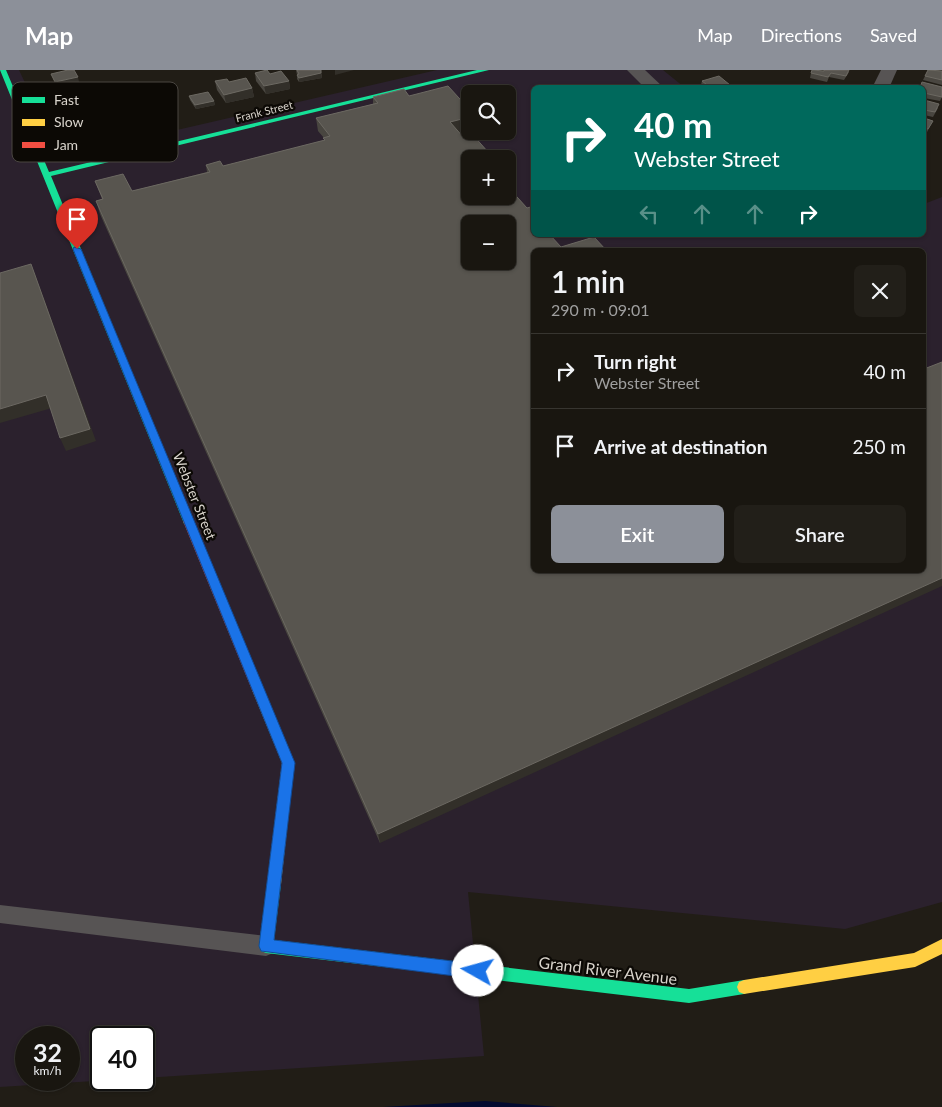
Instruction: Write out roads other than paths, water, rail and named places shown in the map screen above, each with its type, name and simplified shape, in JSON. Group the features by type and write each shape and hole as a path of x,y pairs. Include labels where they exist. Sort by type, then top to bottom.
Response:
{"street":[{"name":"Webster Street","path":"3,70 12,92"},
{"name":"Frank Street","path":"178,144 486,70"},
{"path":"635,70 652,85"},
{"path":"882,85 889,70"},
{"name":"Webster Street","path":"41,162 288,763 266,946"},
{"name":"Frank Street","path":"47,176 105,162"},
{"name":"Grand River Avenue","path":"266,946 689,996 915,960 942,946"}],"lane":[{"path":"0,914 266,946"}],"water":[{"path":"485,1101 557,1107 383,1107"}]}
